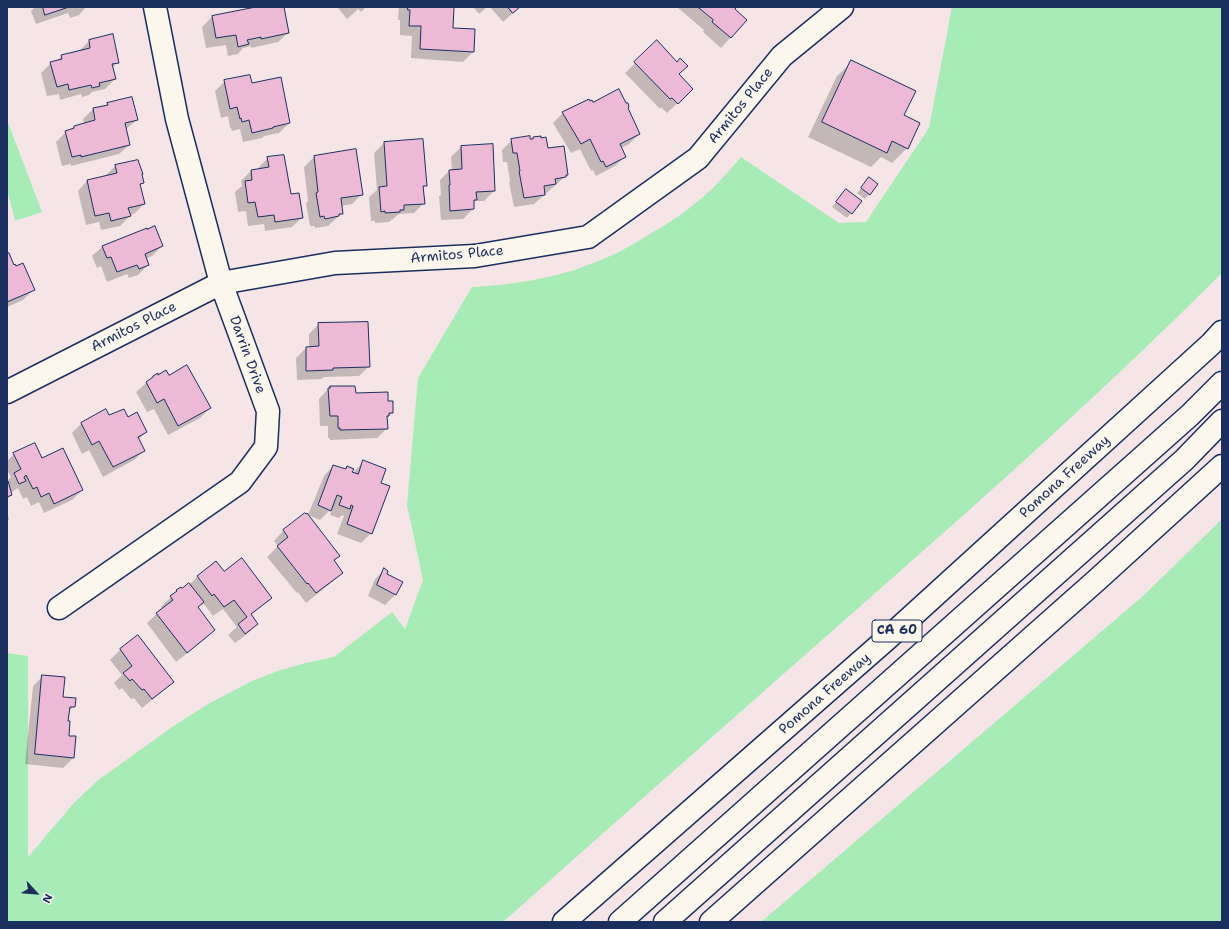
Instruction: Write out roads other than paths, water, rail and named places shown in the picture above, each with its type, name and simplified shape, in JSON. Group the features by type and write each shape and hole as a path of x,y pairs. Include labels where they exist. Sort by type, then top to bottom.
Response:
{"main road":[{"name":"Darrin Drive","path":"59,608 240,482 266,446 268,411 221,282 178,119 155,7"},
{"name":"Armitos Place","path":"7,392 221,282 335,263 475,256 588,237 698,158 782,56 842,7"},
{"name":"Pomona Freeway","path":"564,922 889,637 1222,332"},
{"path":"620,922 1190,415 1222,383"},
{"path":"665,922 1184,460 1222,421"},
{"path":"711,922 1098,580 1222,466"}]}
